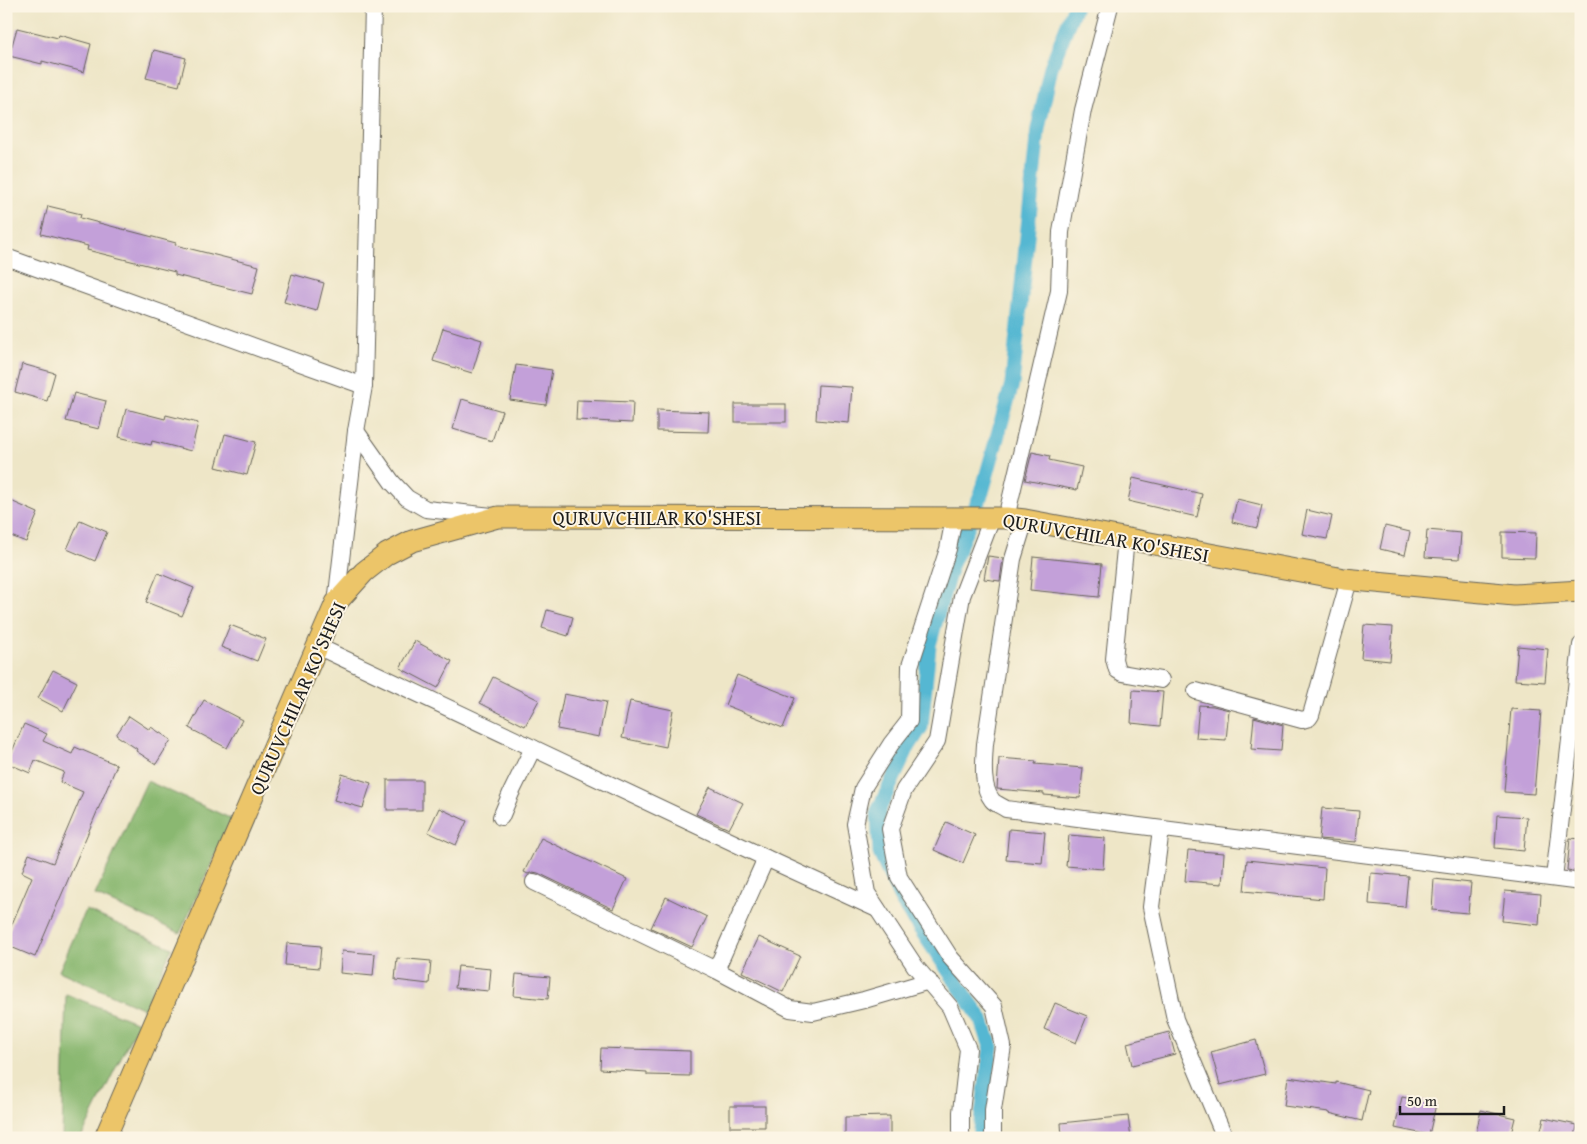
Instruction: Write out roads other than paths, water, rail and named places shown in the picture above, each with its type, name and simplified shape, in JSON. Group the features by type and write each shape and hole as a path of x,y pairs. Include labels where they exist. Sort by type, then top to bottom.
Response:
{"main road":[{"name":"QURUVCHILAR KO'SHESI","path":"106,1138 336,603 364,572 387,554 412,541 498,517 988,518 1126,539 1349,580 1514,596 1581,591"}],"street":[{"path":"336,603 356,431 364,386 373,6"},
{"path":"993,1138 993,1110 1003,1046 994,1006 950,957 899,877 890,829 904,790 937,741 962,596 1059,291 1061,232 1081,119 1110,6"},
{"path":"6,256 364,386"},
{"path":"356,431 392,482 407,498 426,509 498,517"},
{"path":"988,518 1013,559 985,744 984,772 988,793 993,802 1006,809 1581,882"},
{"path":"961,1138 961,1112 968,1049 950,1008 916,966 867,893 855,824 862,788 891,744 909,721 910,666 945,557 988,518"},
{"path":"1126,539 1114,659 1117,670 1122,673 1161,680"},
{"path":"1196,691 1302,720 1309,718 1349,580"},
{"path":"1554,878 1581,644"},
{"path":"317,646 877,909"},
{"path":"501,818 533,748"},
{"path":"1161,828 1151,907 1175,1019 1225,1138"},
{"path":"716,970 766,858"},
{"path":"534,882 716,970 790,1009 813,1012 864,1000 928,981"}],"waterway":[{"path":"979,1138 991,1047 982,1020 903,903 880,853 878,811 907,749 921,727 929,645 951,566 982,492 1012,384 1038,129 1051,67 1075,6"}]}
